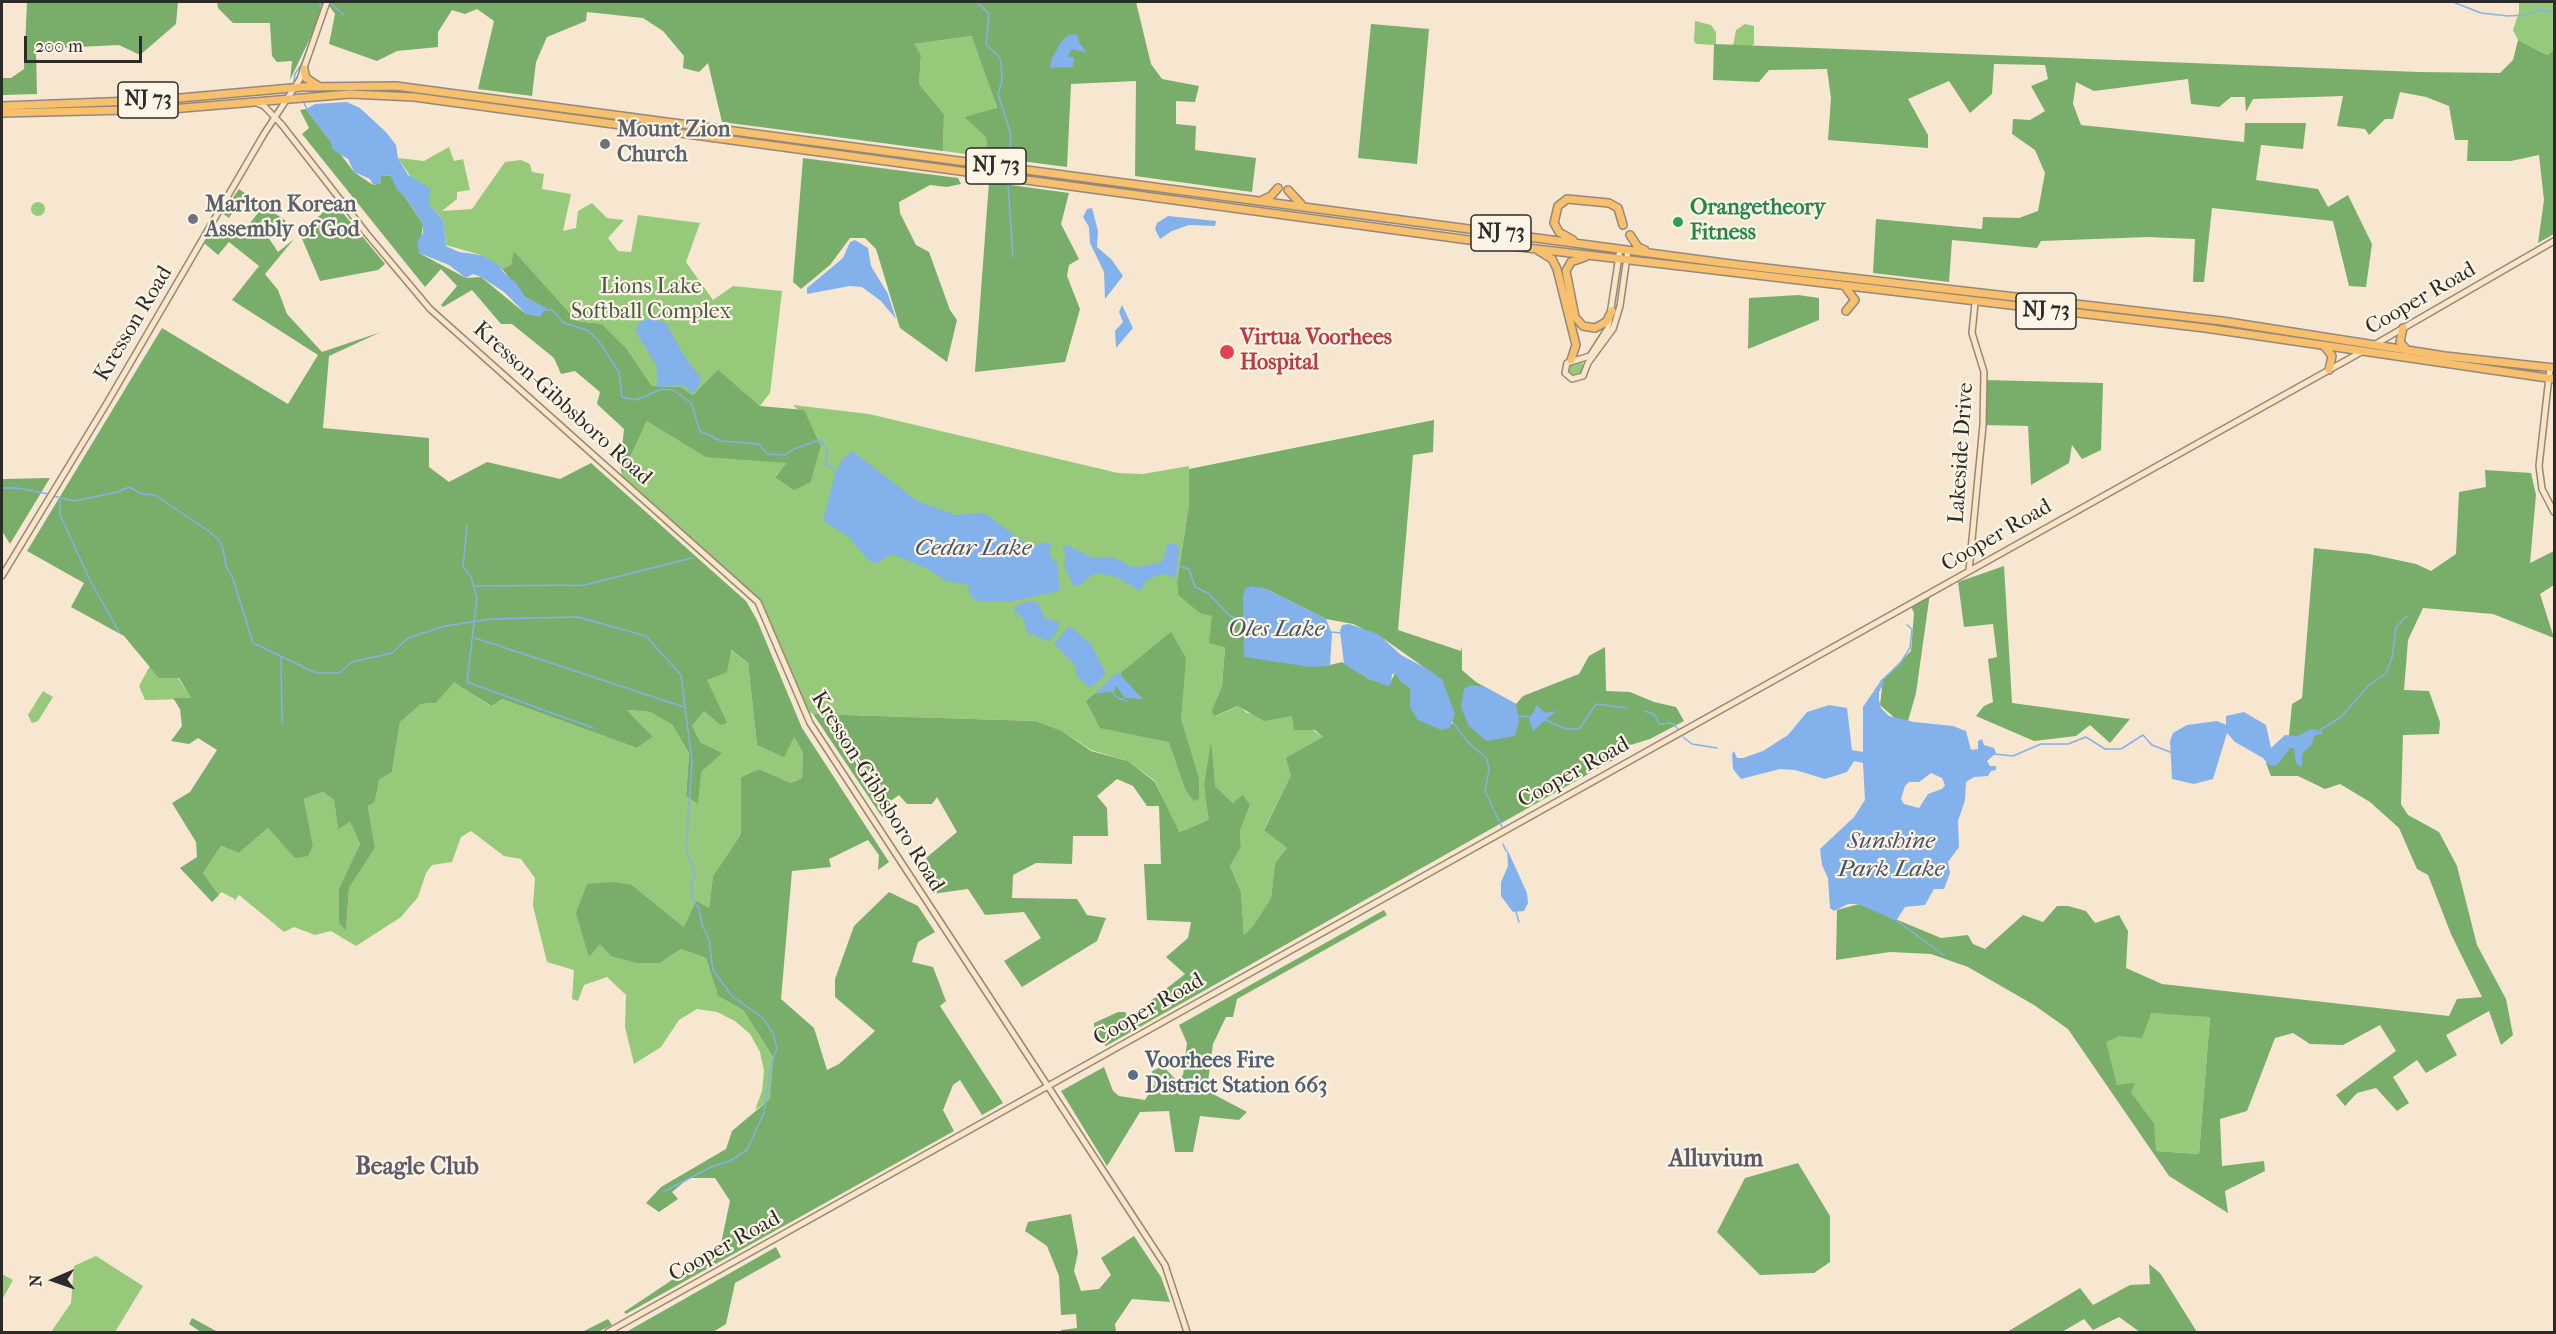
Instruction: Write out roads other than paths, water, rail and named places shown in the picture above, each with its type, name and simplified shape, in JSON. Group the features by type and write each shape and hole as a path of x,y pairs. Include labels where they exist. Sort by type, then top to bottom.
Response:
{"highway":[{"path":"304,69 307,80 321,87"},
{"name":"NJ 73","path":"2,106 158,100 294,88 379,85 422,89 1620,249 2295,332 2408,351 2552,368"},
{"name":"NJ 73","path":"2,113 171,109 365,94 414,98 1528,248 2285,339 2551,379"},
{"path":"23,113 45,105"},
{"path":"1262,200 1271,196 1278,188"},
{"path":"1288,190 1304,205"},
{"path":"1584,244 1563,236 1554,223 1558,206 1567,200 1576,198 1616,206 1622,215 1623,225"},
{"path":"1630,236 1638,247 1650,252"},
{"path":"1528,248 1543,252 1557,269 1576,345 1571,360"},
{"path":"1602,257 1575,259 1567,267 1565,276 1575,317 1580,324 1587,328 1599,327 1606,322 1612,311"},
{"path":"1844,286 1851,291 1855,300 1846,311"},
{"path":"2403,328 2400,342 2408,351"},
{"path":"2285,339 2295,332"},
{"path":"2322,345 2332,356 2329,370"}],"street":[{"name":"Kresson Road","path":"2,576 294,88 304,69 327,2"},
{"name":"Kresson-Gibbsboro Road","path":"253,102 263,105 430,309 758,602 810,723 1165,1265 1187,1332"},
{"name":"Cooper Road","path":"608,1332 2362,352 2554,241"},
{"path":"1620,249 1608,328 1590,356 1580,360 1571,360 1565,369 1570,378 1580,378 1613,329 1628,250"},
{"name":"Lakeside Drive","path":"1969,571 1983,414 1984,372 1972,333 1975,303"},
{"path":"1580,360 1585,368"},
{"path":"2552,368 2539,466 2542,489 2554,512"}],"water":[{"path":"1077,34 1079,42 1087,53 1072,49 1068,56 1074,58 1073,67 1050,68 1051,60 1061,42 1068,35"},
{"path":"347,102 360,108 386,132 396,145 398,158 408,175 430,188 429,204 443,220 446,246 459,252 481,255 499,265 504,273 517,284 525,297 546,308 540,317 526,314 504,292 481,277 473,274 466,278 449,265 419,253 417,242 423,233 423,224 406,198 397,190 391,176 381,175 381,183 373,185 370,179 354,172 348,159 333,150 331,142 306,109 315,104"},
{"path":"1092,208 1098,231 1097,247 1112,260 1123,276 1105,299 1104,272 1090,243 1089,227 1083,217 1087,209"},
{"path":"1168,216 1216,221 1215,226 1189,225 1172,231 1160,239 1155,229 1157,223"},
{"path":"855,240 868,248 871,266 888,294 896,319 881,301 862,287 850,286 807,294 807,288 843,258 850,242"},
{"path":"1122,305 1133,328 1116,348 1115,331 1123,322 1119,312"},
{"path":"653,319 666,323 684,356 702,380 693,394 683,385 656,387 658,378 656,365 635,330 641,321"},
{"name":"Cedar Lake","path":"852,451 917,501 955,515 984,513 1026,544 1033,546 1046,542 1052,545 1049,551 1052,559 1057,562 1060,591 1008,602 978,601 970,596 968,585 947,581 926,568 892,554 877,563 869,561 848,536 823,521 835,474 843,459"},
{"path":"1175,543 1179,549 1176,575 1173,578 1166,574 1158,575 1146,581 1140,591 1118,578 1100,573 1091,575 1080,585 1074,587 1064,565 1066,558 1063,548 1067,545 1090,557 1115,557 1129,566 1139,567 1162,562 1168,544"},
{"name":"Oles Lake","path":"1251,586 1266,589 1326,619 1332,634 1330,666 1310,667 1244,657 1243,596 1245,589"},
{"path":"1032,601 1039,605 1045,618 1060,623 1058,630 1049,641 1028,633 1022,617 1014,612 1016,605"},
{"path":"1349,624 1378,634 1401,655 1431,671 1442,680 1455,714 1450,728 1441,730 1418,720 1410,708 1410,688 1400,681 1396,674 1392,674 1391,684 1387,686 1369,679 1344,664 1340,631 1342,625"},
{"path":"1069,626 1091,644 1105,672 1104,676 1091,688 1077,677 1075,665 1054,644"},
{"path":"1121,673 1122,677 1143,699 1125,698 1115,685 1115,691 1095,694 1115,674"},
{"name":"Sunshine Park Lake","path":"1882,679 1884,683 1879,692 1879,700 1881,708 1889,716 1914,722 1953,726 1966,731 1971,750 1978,749 1978,741 1982,739 1984,745 1994,748 1996,753 1987,761 1990,766 1996,766 1996,770 1991,771 1988,776 1974,777 1966,782 1965,800 1958,821 1959,847 1948,862 1950,873 1944,889 1934,889 1925,905 1905,907 1896,921 1859,904 1848,904 1834,911 1830,908 1828,878 1822,865 1820,849 1854,817 1865,800 1863,763 1854,761 1847,772 1825,779 1795,770 1780,769 1741,779 1733,769 1732,754 1734,751 1737,758 1743,758 1763,751 1788,735 1807,712 1829,705 1847,708 1852,750 1863,752 1863,707","holes":["1931,773 1942,778 1945,785 1942,789 1928,794 1919,808 1904,804 1901,799 1905,786 1909,782 1919,782"]},
{"path":"1471,685 1485,687 1516,704 1519,722 1515,736 1486,741 1469,726 1461,708 1464,689"},
{"path":"1537,705 1545,713 1556,711 1533,731 1529,720"},
{"path":"2244,712 2266,725 2271,748 2285,735 2297,736 2311,729 2323,733 2314,736 2312,744 2302,754 2302,767 2296,764 2294,748 2290,748 2277,765 2270,766 2263,758 2235,742 2227,733 2213,779 2194,784 2172,779 2170,741 2173,733 2187,725 2217,721 2226,725 2226,716"},
{"path":"1507,849 1527,893 1528,903 1524,911 1513,912 1501,896 1501,882 1508,866"}],"waterway":[{"path":"320,2 321,12"},
{"path":"329,2 344,15"},
{"path":"977,2 989,14 986,45 998,55 1001,62 1002,80 998,94 1011,135 1009,160"},
{"path":"2453,2 2481,13 2508,16 2526,15 2540,10 2554,12"},
{"path":"294,81 315,28"},
{"path":"304,103 307,109"},
{"path":"1008,183 1013,257"},
{"path":"545,310 552,310 564,323 587,330 598,340 619,372 622,397 636,400 662,389 673,390 691,403 700,431 721,441 759,444 767,454 785,455 794,449 820,440 827,450 826,464 837,471"},
{"path":"53,496 74,501 118,492 129,487 142,494 155,495 218,539 253,643 316,673 339,673 352,662 392,653 408,638 445,626 491,619 578,617 646,636 681,675 692,762 686,850 695,873 691,886 693,901 699,908 702,925 709,939 713,970 732,996 763,1018 773,1033 777,1049 771,1063 764,1113 747,1150 730,1161 711,1167 663,1192"},
{"path":"2,488 17,488 49,494"},
{"path":"60,501 60,515 91,582 119,632"},
{"path":"467,526 463,567 471,577 477,598 467,682 593,728"},
{"path":"475,586 585,585 692,558"},
{"path":"1175,565 1189,569 1195,587 1208,593 1230,616 1243,621"},
{"path":"2320,730 2341,717 2368,686 2386,673 2392,658 2396,627 2407,616"},
{"path":"1881,681 1899,665 1910,648 1912,629 1907,625"},
{"path":"1331,632 1341,633"},
{"path":"475,638 684,707"},
{"path":"281,657 282,723"},
{"path":"1111,691 1118,698 1127,701"},
{"path":"1544,719 1566,729 1579,729 1596,704 1626,708"},
{"path":"1645,711 1655,715 1659,724 1672,723 1678,729"},
{"path":"1518,716 1531,717"},
{"path":"1454,724 1468,742 1487,759 1489,770 1485,791 1502,827"},
{"path":"1994,754 2013,756 2041,744 2068,744 2086,737 2105,749 2121,749 2143,735 2152,745 2170,752"},
{"path":"1683,737 1692,744 1717,748"},
{"path":"1503,844 1506,851"},
{"path":"1516,912 1519,922"},
{"path":"1897,921 1944,955"}],"place":[{"name":"Mount Zion Church","path":"605,144"},
{"name":"Marlton Korean Assembly of God","path":"193,219"},
{"name":"Orangetheory Fitness","path":"1678,222"},
{"name":"Virtua Voorhees Hospital","path":"1227,352"},
{"name":"Voorhees Fire District Station 663","path":"1133,1075"}],"district":[{"name":"Alluvium","path":"1716,1160"},
{"name":"Beagle Club","path":"417,1168"}],"park label":[{"name":"Lions Lake Softball Complex","path":"651,300"}]}
